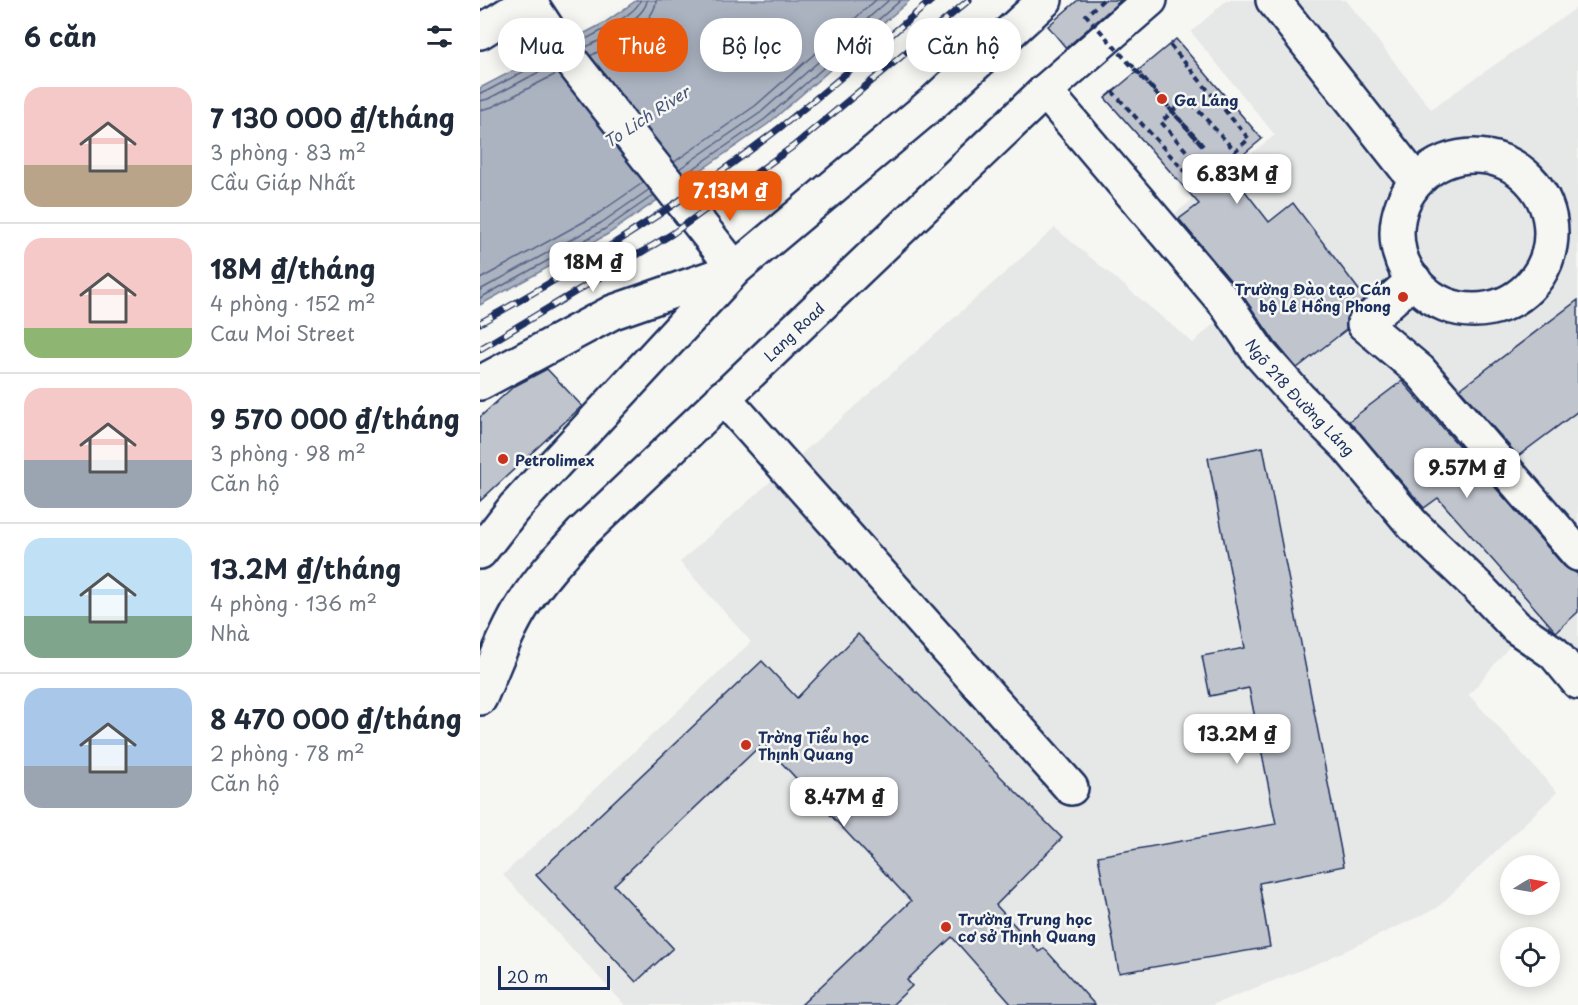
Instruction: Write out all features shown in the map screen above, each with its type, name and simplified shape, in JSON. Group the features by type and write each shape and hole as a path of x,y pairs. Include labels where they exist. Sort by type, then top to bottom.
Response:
{"main road":[{"path":"480,32 529,0 554,39 735,269"},
{"path":"480,552 514,508 735,269 934,102 1045,0"},
{"name":"Lang Road","path":"480,698 524,603 547,571 581,534 1045,91 1150,0"},
{"path":"1273,0 1416,181"},
{"name":"Ngõ 218 Đường Láng","path":"1045,91 1226,304 1260,354 1300,399 1347,446 1413,525 1516,627 1554,653 1578,681"},
{"path":"1459,156 1485,156 1509,163 1529,178 1543,198 1551,222 1550,248 1542,271 1525,291 1504,304 1480,310 1455,308 1432,297 1414,280 1401,257 1398,230 1402,204 1416,181 1436,165 1459,156"},
{"path":"480,383 613,312 735,269"},
{"path":"1414,280 1364,324 1420,371 1578,554"},
{"path":"723,397 1071,788"}],"path":[{"path":"1103,0 1086,15 1203,146 1129,61"},
{"path":"1112,92 1198,188 1209,177 1161,122 1186,97 1235,151 1249,139 1170,45"}],"shaded area":[{"name":"Trường Đào tạo Cán bộ Lê Hồng Phong","path":"1227,0 1346,0 1431,109 1578,7 1578,676 1425,530 1168,219 1275,135 1191,32"},
{"path":"1055,228 1193,343 1226,312 1518,636 1469,695 1557,792 1437,908 1321,962 1212,1005 625,1005 503,875 751,642 680,562"}],"water":[{"name":"To Lich River","path":"637,0 910,0 889,18 814,18 814,72 828,72 768,124 608,234 480,305 480,88 511,72 585,72 585,33 597,27 597,72 688,72 688,18 611,18"}],"building":[{"path":"1078,0 1121,0 1066,48 1048,26"},
{"path":"1176,39 1262,139 1227,168 1269,222 1293,203 1365,298 1346,318 1346,330 1297,368 1275,342 1240,292 1179,219 1199,204 1105,98"},
{"path":"1578,300 1578,411 1518,456 1460,389"},
{"name":"Petrolimex","path":"547,369 582,406 480,501 480,417 513,387"},
{"path":"1402,381 1564,566 1578,574 1578,612 1556,632 1438,498 1424,508 1349,421"},
{"path":"1263,447 1344,866 1259,883 1270,947 1119,973 1098,856 1276,824 1249,688 1210,696 1202,656 1245,648 1208,458"},
{"path":"858,634 1062,838 996,905 1039,952 1044,948 1095,1005 1012,1005 952,937 907,980 912,986 892,1005 801,1005 911,901 763,743 614,885 673,948 636,982 536,875 762,661 797,698"}],"railway":[{"path":"480,323 596,255 709,180 801,111 932,0"},
{"path":"480,349 672,234 795,145 969,0"}],"place":[{"name":"Ga Láng","path":"1162,99"},
{"name":"Trường Đào tạo Cán bộ Lê Hồng Phong","path":"1403,297"},
{"name":"Petrolimex","path":"503,459"},
{"name":"Trờng Tiểu học Thịnh Quang","path":"746,745"},
{"name":"Trường Trung học cơ sở Thịnh Quang","path":"946,927"}]}
